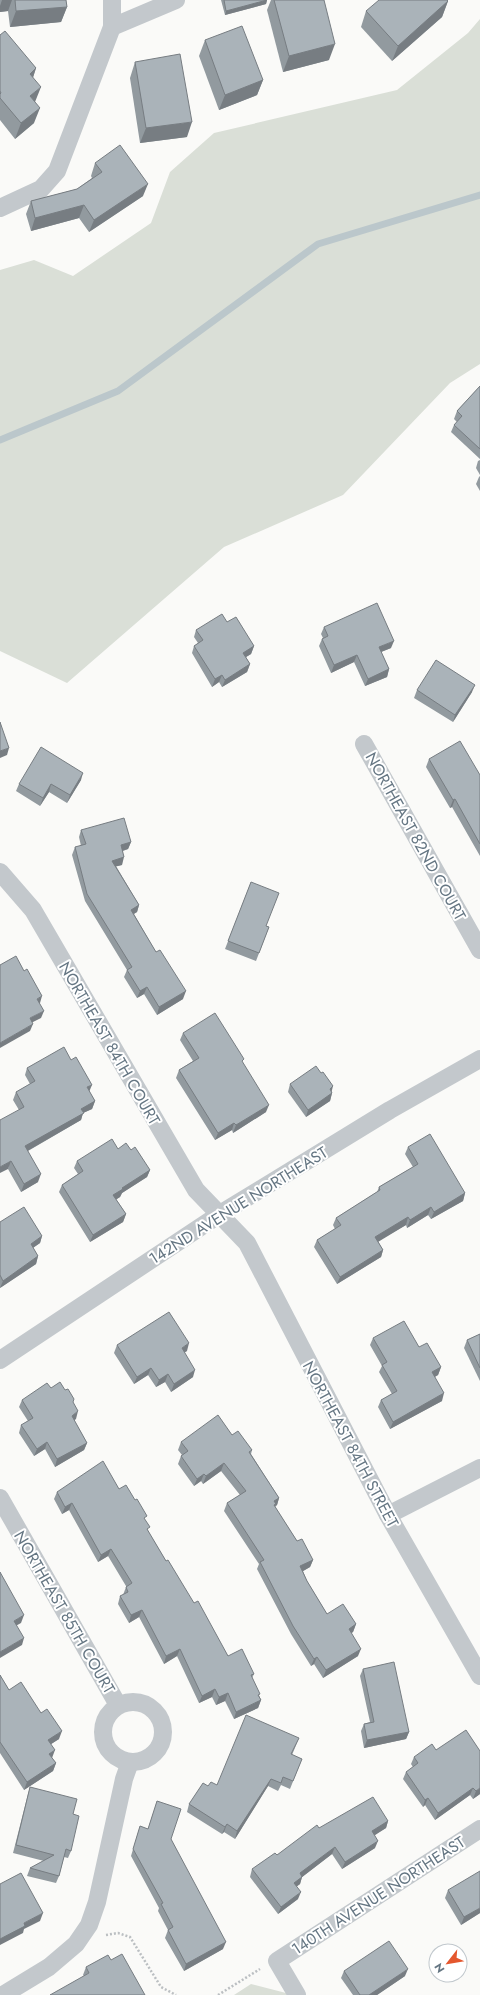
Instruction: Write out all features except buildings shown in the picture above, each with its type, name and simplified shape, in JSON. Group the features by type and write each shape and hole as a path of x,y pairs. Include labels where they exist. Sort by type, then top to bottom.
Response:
{"street":[{"path":"0,208 41,189 57,172 112,27 112,0"},
{"path":"112,27 176,0"},
{"name":"NORTHEAST 82ND COURT","path":"364,744 480,950"},
{"name":"NORTHEAST 84TH COURT","path":"0,872 33,910 196,1190 220,1214"},
{"name":"142ND AVENUE NORTHEAST","path":"0,1360 220,1214 390,1110 480,1059"},
{"name":"NORTHEAST 84TH STREET","path":"220,1214 246,1243 388,1515 480,1676"},
{"path":"388,1515 480,1468"},
{"name":"NORTHEAST 85TH COURT","path":"0,1498 118,1705"},
{"name":"NORTHEAST 85TH COURT","path":"128,1702 139,1702 152,1710 161,1722 163,1732 161,1743 148,1758 130,1762 113,1754 107,1747 103,1738 105,1719 118,1705 128,1702"},
{"path":"3,1995 49,1967 76,1944 89,1925 97,1902 124,1779 130,1762"},
{"name":"140TH AVENUE NORTHEAST","path":"277,1961 480,1829"},
{"path":"277,1961 296,1995"}],"path":[{"path":"102,1936 118,1933 130,1937 160,1986 176,1995"},
{"path":"218,1995 277,1961"}],"shaded area":[{"path":"480,19 480,364 450,383 343,495 224,547 67,683 0,651 0,270 34,260 73,276 151,223 170,172 214,133 397,90 468,33"},
{"path":"251,1984 286,1993 287,1995 234,1995"}],"waterway":[{"path":"0,440 118,391 318,244 480,195"}]}
